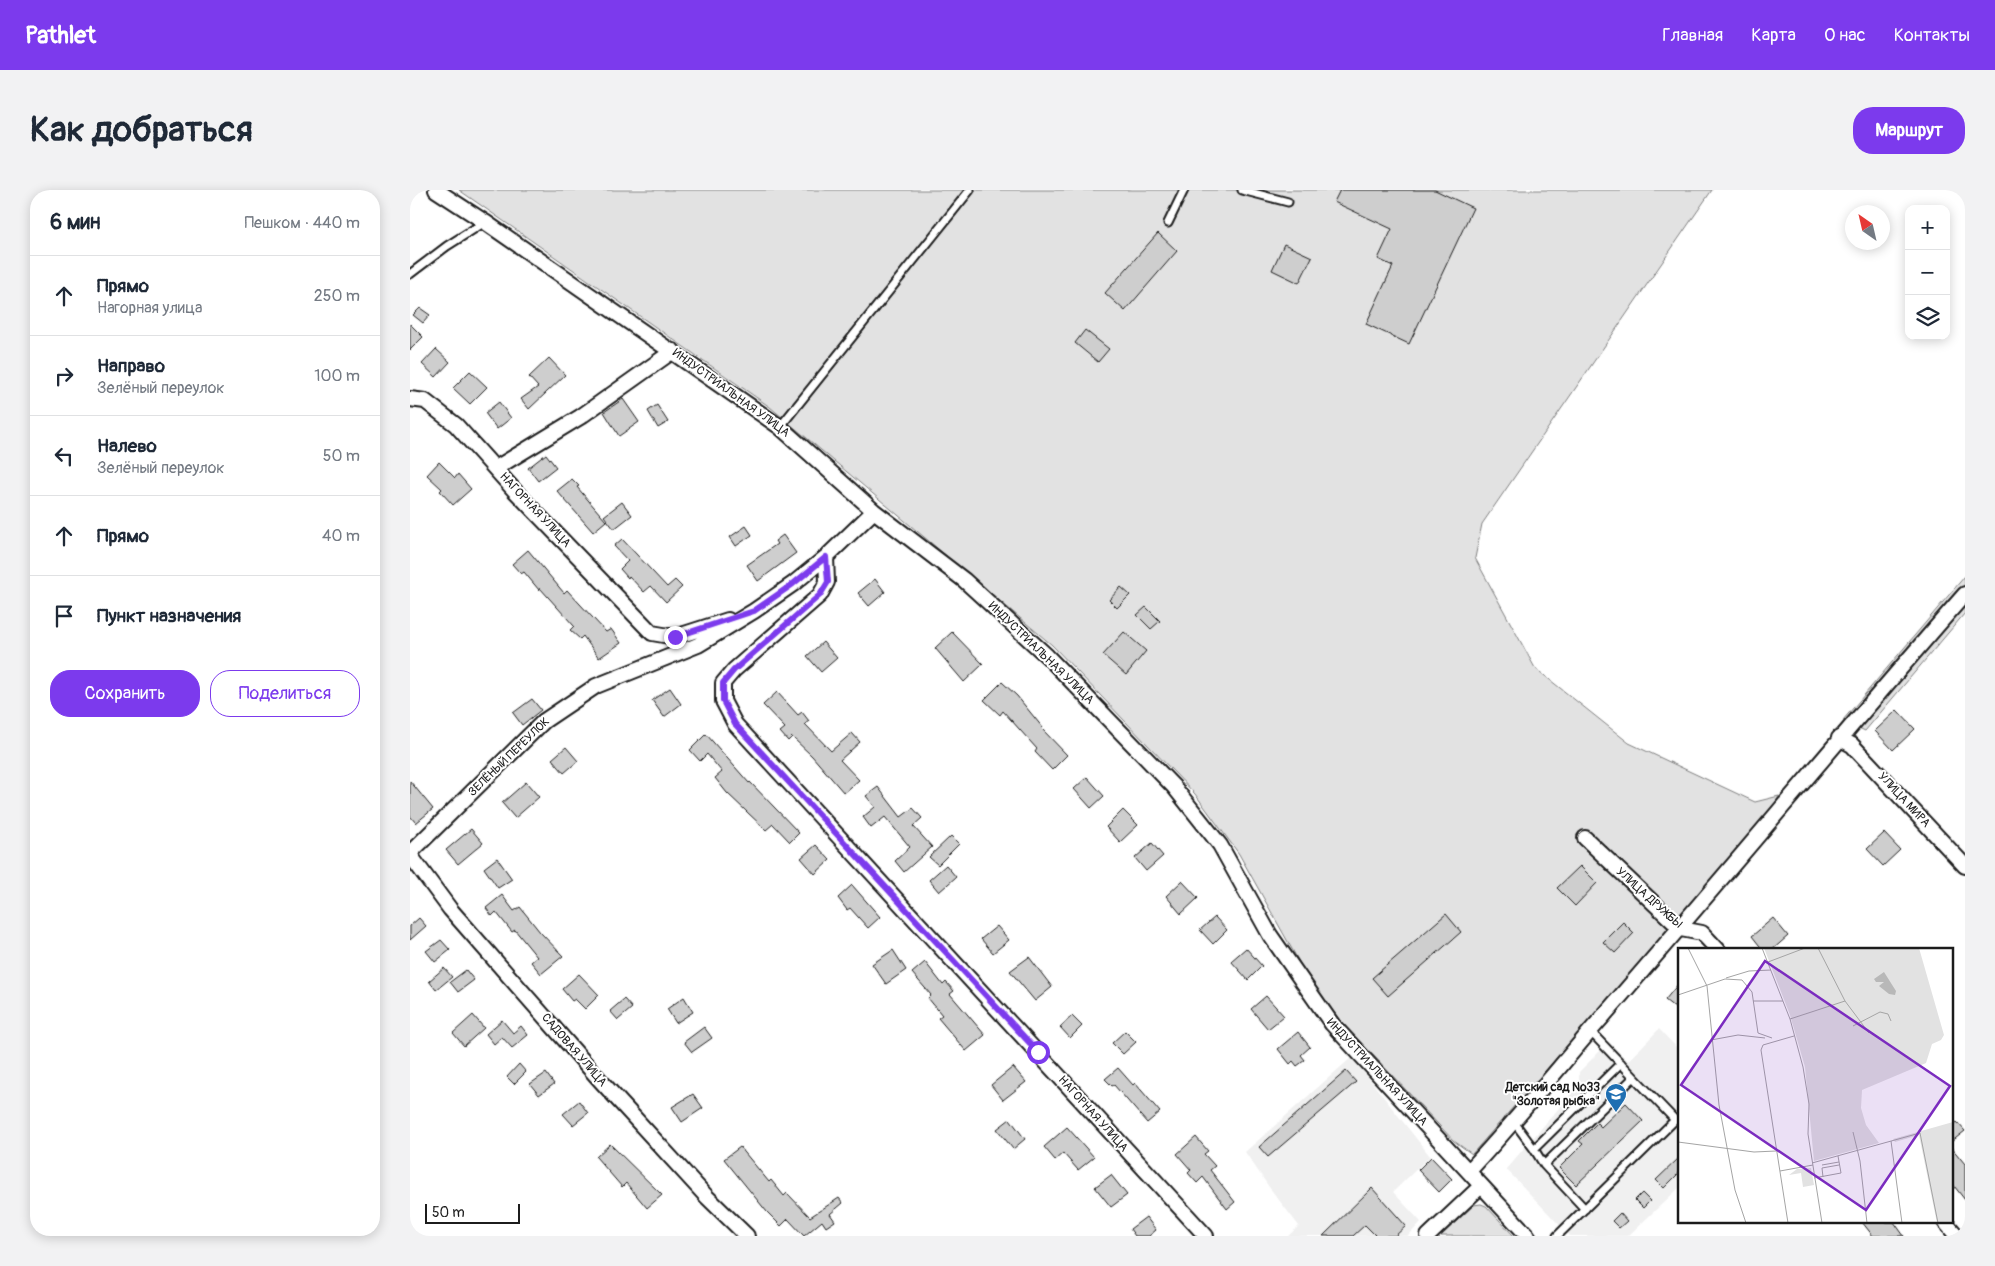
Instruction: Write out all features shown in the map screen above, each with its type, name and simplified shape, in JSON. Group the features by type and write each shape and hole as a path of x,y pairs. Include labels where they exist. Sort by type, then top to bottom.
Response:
{"street":[{"name":"ИНДУСТРИАЛЬНАЯ УЛИЦА","path":"436,190 780,427 874,511 964,580 1047,656 1174,787 1220,845 1270,935 1332,1024 1470,1171 1481,1186 1528,1236"},
{"path":"496,468 580,417 672,351"},
{"name":"НАГОРНАЯ УЛИЦА","path":"410,398 425,402 456,425 515,491 652,633 675,637 754,611"},
{"name":"ЗЕЛЁНЫЙ ПЕРЕУЛОК","path":"410,854 544,721 596,686 698,645 754,611 793,584 826,557 874,511"},
{"name":"НАГОРНАЯ УЛИЦА","path":"826,557 828,582 820,595 734,670 723,683 723,701 735,724 1206,1236"},
{"path":"1470,1171 1681,928 1839,738 1965,594"},
{"name":"УЛИЦА МИРА","path":"1839,738 1852,745 1965,866"},
{"name":"УЛИЦА ДРУЖБЫ","path":"1585,838 1681,928 1702,933 1716,948"},
{"name":"САДОВАЯ УЛИЦА","path":"410,854 450,909 599,1079 707,1197 747,1236"},
{"path":"1428,1236 1481,1186"},
{"path":"1948,1224 1957,1236"}],"lane":[{"path":"780,427 970,190"},
{"path":"1168,223 1184,190"},
{"path":"1242,190 1288,202"},
{"path":"410,274 447,246 485,222"},
{"path":"1557,1236 1675,1120 1590,1031"},
{"path":"1534,1149 1621,1064"},
{"path":"1544,1165 1634,1077"},
{"path":"1514,1122 1544,1165 1585,1209"}],"shaded area":[{"path":"459,190 1712,190 1482,524 1475,558 1535,668 1629,743 1755,802 1779,796 1767,819 1472,1154 1454,1141 1341,1021 1312,985 1239,854 1195,794 1052,645 770,407"},
{"path":"1965,576 1965,613 1865,731 1843,720"},
{"name":"Детский сад №33 \"Золотая рыбка\"","path":"1659,1029 1678,1049 1678,1189 1628,1236 1570,1236 1506,1169 1579,1085 1579,1072 1609,1042 1628,1061"},
{"path":"1352,1057 1430,1156 1393,1192 1421,1222 1408,1236 1288,1236 1299,1226 1245,1152"},
{"path":"1481,1204 1486,1206 1514,1236 1441,1236 1474,1205"}],"building":[{"path":"1340,190 1435,190 1473,208 1409,344 1366,324 1393,266 1378,259 1392,229 1334,202"},
{"path":"1158,233 1177,251 1125,311 1105,293"},
{"path":"1284,244 1312,257 1299,283 1272,270"},
{"path":"420,308 430,315 423,323 413,315"},
{"path":"410,324 423,337 410,350"},
{"path":"1085,330 1109,349 1098,362 1075,343"},
{"path":"436,349 450,362 436,377 422,364"},
{"path":"549,358 565,375 529,409 521,399 538,387 529,377"},
{"path":"470,371 487,387 470,404 453,388"},
{"path":"623,399 639,422 619,436 604,412"},
{"path":"499,402 511,418 497,429 485,413"},
{"path":"657,405 668,422 658,428 648,411"},
{"path":"546,454 556,467 538,481 528,468"},
{"path":"439,462 455,478 458,474 471,489 453,505 440,491 442,489 427,475"},
{"path":"572,479 606,521 593,532 557,491"},
{"path":"622,502 632,515 614,529 604,516"},
{"path":"746,526 752,535 736,546 730,537"},
{"path":"783,535 796,553 758,581 747,565 777,544 775,541"},
{"path":"622,539 667,587 675,580 682,587 666,602 651,586 644,592 620,569 628,561 614,546"},
{"path":"528,550 564,593 567,590 606,632 611,629 621,643 599,658 583,636 580,639 570,630 574,626 524,572 521,574 512,564"},
{"path":"875,579 885,592 869,606 858,593"},
{"path":"1121,587 1130,595 1117,608 1109,600"},
{"path":"1146,607 1160,621 1151,629 1137,615"},
{"path":"952,632 983,664 964,682 935,648"},
{"path":"1124,632 1146,651 1126,675 1103,655"},
{"path":"823,642 837,658 821,672 807,656"},
{"path":"1002,682 1017,696 1042,729 1067,755 1052,770 1035,752 1037,749 1003,711 1000,715 984,700"},
{"path":"670,688 681,704 664,717 652,700"},
{"path":"777,692 798,715 802,712 809,721 805,724 831,751 852,733 860,742 840,760 859,780 844,793 812,756 792,737 788,741 780,732 785,728 763,705"},
{"path":"532,699 541,710 522,725 513,713"},
{"path":"1897,710 1915,729 1893,750 1875,731"},
{"path":"706,734 749,783 799,833 790,842 773,824 766,830 727,793 715,778 722,772 707,754 700,761 690,750"},
{"path":"566,747 578,761 564,773 552,759"},
{"path":"1087,777 1104,796 1091,808 1074,789"},
{"path":"410,781 433,809 416,823 410,816"},
{"path":"526,782 539,797 515,818 502,803"},
{"path":"878,787 901,817 913,808 922,818 913,826 932,847 904,872 895,861 910,847 885,817 871,828 863,817 875,807 866,796"},
{"path":"1123,810 1138,825 1120,842 1106,827"},
{"path":"471,829 483,843 458,864 446,850"},
{"path":"1884,833 1900,850 1883,866 1867,849"},
{"path":"951,836 959,844 938,865 929,857"},
{"path":"1152,843 1163,856 1146,871 1135,858"},
{"path":"816,845 830,860 815,874 801,858"},
{"path":"497,858 512,879 498,888 484,868"},
{"path":"946,865 956,877 939,892 929,880"},
{"path":"1580,866 1597,883 1575,906 1557,888"},
{"path":"1182,881 1198,898 1181,914 1166,896"},
{"path":"852,885 880,917 868,928 850,908 847,910 838,898"},
{"path":"502,895 514,911 520,907 563,956 541,974 531,962 537,957 515,930 512,932 496,912 492,916 486,908"},
{"path":"1446,914 1461,932 1388,996 1372,978"},
{"path":"1215,917 1227,930 1213,944 1200,930"},
{"path":"419,918 426,926 410,940 410,926"},
{"path":"1773,918 1788,936 1774,948 1761,948 1752,936"},
{"path":"1623,922 1634,933 1615,953 1603,942"},
{"path":"997,926 1009,940 993,953 981,939"},
{"path":"441,940 450,950 435,962 426,951"},
{"path":"1246,948 1262,966 1248,980 1231,961"},
{"path":"893,950 906,970 886,984 872,964"},
{"path":"1029,957 1052,987 1035,1001 1010,971"},
{"path":"925,962 943,985 946,982 954,991 950,994 985,1035 966,1051 938,1018 942,1015 928,998 931,995 912,973"},
{"path":"444,968 452,977 436,990 429,981"},
{"path":"466,970 474,980 458,992 450,982"},
{"path":"579,974 599,995 585,1009 575,999 572,1001 562,989"},
{"path":"1678,984 1678,1010 1665,1000"},
{"path":"1266,996 1284,1016 1268,1029 1251,1009"},
{"path":"684,997 693,1012 676,1023 667,1009"},
{"path":"624,999 632,1008 618,1020 610,1011"},
{"path":"473,1015 484,1028 464,1046 453,1033"},
{"path":"1072,1016 1082,1026 1070,1038 1060,1027"},
{"path":"502,1020 513,1033 521,1026 528,1035 512,1048 502,1037 494,1044 486,1034"},
{"path":"704,1027 712,1038 692,1052 684,1042"},
{"path":"1125,1031 1136,1042 1123,1054 1112,1043"},
{"path":"1298,1032 1310,1047 1301,1055 1305,1060 1297,1066 1293,1061 1290,1064 1278,1049"},
{"path":"519,1064 526,1072 514,1084 507,1077"},
{"path":"1013,1067 1026,1082 1003,1100 991,1085"},
{"path":"1118,1068 1133,1085 1135,1083 1160,1112 1147,1123 1114,1085 1112,1086 1105,1079"},
{"path":"1346,1071 1356,1082 1268,1157 1259,1147"},
{"path":"546,1073 554,1084 539,1095 530,1084"},
{"path":"693,1094 703,1108 682,1122 672,1107"},
{"path":"579,1101 588,1113 573,1125 563,1114"},
{"path":"1626,1103 1643,1121 1576,1185 1559,1168 1583,1144 1579,1141 1597,1123 1601,1127"},
{"path":"1010,1119 1025,1139 1013,1149 997,1129"},
{"path":"1957,1122 1965,1131 1952,1141 1952,1125"},
{"path":"1067,1127 1094,1157 1078,1170 1063,1153 1055,1160 1044,1147"},
{"path":"1196,1137 1208,1151 1204,1154 1215,1166 1210,1170 1235,1202 1227,1209 1203,1177 1197,1183 1188,1173 1191,1170 1177,1154"},
{"path":"610,1144 662,1195 647,1208 626,1183 622,1187 596,1157"},
{"path":"740,1147 769,1182 771,1180 784,1196 787,1193 810,1217 839,1198 843,1203 830,1214 835,1221 826,1227 822,1221 804,1236 788,1219 781,1226 767,1212 724,1159"},
{"path":"1952,1148 1965,1164 1965,1200 1952,1183"},
{"path":"1431,1157 1452,1179 1439,1192 1418,1170"},
{"path":"1678,1159 1678,1174 1664,1188 1656,1180"},
{"path":"1111,1175 1127,1195 1111,1207 1095,1187"},
{"path":"1372,1188 1406,1226 1395,1236 1376,1236 1365,1225 1353,1236 1323,1236"},
{"path":"1642,1193 1650,1201 1643,1208 1635,1200"},
{"path":"1620,1213 1627,1221 1619,1228 1612,1221"},
{"path":"1146,1217 1156,1230 1149,1236 1135,1236 1130,1229"},
{"path":"1864,1224 1895,1224 1904,1236 1873,1236"}],"place":[{"name":"Детский сад №33 \"Золотая рыбка\"","path":"1616,1113"}],"route":[{"path":"675,637 754,611 793,584 826,557 828,582 820,595 734,670 723,683 723,701 735,724 1038,1052"}]}
